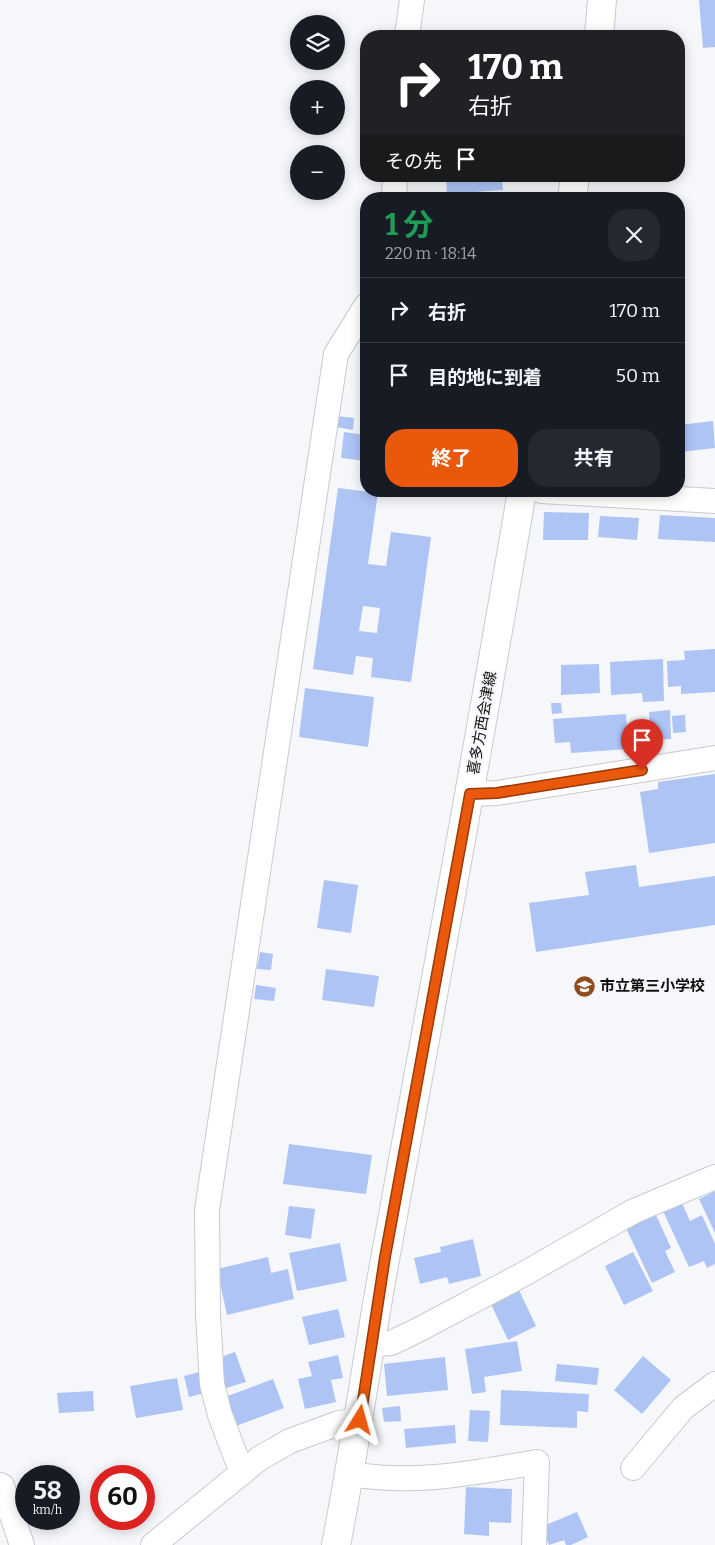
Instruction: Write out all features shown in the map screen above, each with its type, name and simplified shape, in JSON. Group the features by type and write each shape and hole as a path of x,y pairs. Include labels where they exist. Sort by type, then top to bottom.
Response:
{"main road":[{"path":"600,30 602,0"},
{"name":"喜多方西会津線","path":"336,1545 360,1420 370,1344 470,794 521,497"}],"street":[{"path":"408,30 412,0"},
{"path":"242,1473 220,1415 212,1384 208,1315 207,1210 336,354 360,316"},
{"path":"646,497 715,501"},
{"path":"470,794 497,793 715,758"},
{"path":"370,1344 391,1343 418,1330 522,1275 634,1211 715,1177"},
{"path":"633,1468 683,1408 715,1384"},
{"path":"153,1545 260,1458 290,1441 339,1423 360,1420"},
{"path":"350,1474 373,1478 417,1479 454,1477 537,1462 534,1545"},
{"path":"0,1485 2,1486 22,1545"}],"building":[{"path":"699,0 715,0 715,47 703,48"},
{"path":"446,182 502,182 503,190 447,192"},
{"path":"337,416 354,418 353,430 336,427"},
{"path":"713,421 715,448 685,452 685,424"},
{"path":"344,432 360,434 360,460 341,458"},
{"path":"338,488 360,491 360,497 377,497 368,564 386,566 391,532 431,537 411,682 371,677 373,658 356,656 353,675 313,669","holes":["363,606 380,608 377,633 359,631"]},
{"path":"544,512 589,513 588,540 543,540"},
{"path":"660,515 715,518 715,542 658,539"},
{"path":"600,516 639,518 637,540 598,537"},
{"path":"715,649 715,692 681,694 681,686 668,687 667,661 685,660 684,651"},
{"path":"663,659 664,701 643,702 642,693 611,695 610,662"},
{"path":"599,664 600,693 561,695 561,665"},
{"path":"305,688 374,697 368,747 299,737"},
{"path":"551,703 561,703 562,713 552,714"},
{"path":"670,710 671,739 651,740 649,712"},
{"path":"626,714 628,749 571,753 570,742 555,743 553,719"},
{"path":"685,715 686,732 673,733 672,716"},
{"path":"715,774 715,843 649,853 640,792 658,789 658,782"},
{"path":"636,865 639,887 715,876 715,925 536,952 529,903 589,895 585,872"},
{"path":"324,880 358,885 351,933 317,928"},
{"path":"260,952 273,954 271,970 257,969"},
{"path":"326,969 379,976 374,1007 322,1000"},
{"path":"256,985 276,988 274,1001 254,999"},
{"path":"289,1144 372,1155 366,1194 283,1184"},
{"path":"715,1191 715,1233 699,1199"},
{"path":"681,1201 690,1221 702,1215 715,1244 715,1264 707,1268 704,1261 689,1267 662,1209"},
{"path":"289,1206 315,1209 311,1239 285,1235"},
{"path":"656,1215 671,1248 665,1251 675,1272 652,1283 626,1228"},
{"path":"473,1239 481,1276 449,1284 447,1277 420,1284 414,1258 441,1252 440,1247"},
{"path":"340,1243 347,1281 297,1291 289,1253"},
{"path":"633,1252 653,1291 624,1305 605,1266"},
{"path":"268,1257 271,1273 288,1269 294,1299 227,1315 217,1269"},
{"path":"518,1288 536,1326 508,1340 490,1302"},
{"path":"338,1309 345,1337 309,1345 302,1317"},
{"path":"517,1341 522,1371 484,1377 486,1392 472,1394 465,1349"},
{"path":"235,1352 246,1382 226,1388 215,1359"},
{"path":"338,1355 343,1378 331,1380 336,1402 305,1409 298,1379 312,1376 308,1362"},
{"path":"643,1356 671,1380 642,1414 614,1390"},
{"path":"445,1357 448,1390 387,1396 384,1364"},
{"path":"557,1364 599,1368 597,1385 555,1381"},
{"path":"203,1371 208,1392 189,1397 184,1376"},
{"path":"177,1378 183,1410 136,1418 130,1386"},
{"path":"273,1379 284,1408 236,1426 225,1397"},
{"path":"501,1390 589,1394 588,1412 577,1411 577,1428 500,1425"},
{"path":"93,1391 94,1411 59,1413 57,1393"},
{"path":"400,1406 401,1421 384,1422 382,1408"},
{"path":"470,1410 490,1411 488,1442 468,1441"},
{"path":"455,1425 456,1443 406,1448 404,1429"},
{"path":"466,1487 512,1489 511,1523 489,1522 489,1536 464,1534"},
{"path":"577,1512 588,1537 571,1545 566,1545 564,1540 549,1545 541,1527"}],"place":[{"name":"市立第三小学校","path":"584,986"}],"route":[{"path":"360,1420 370,1344 385,1257 470,794 497,793 642,770"}]}
